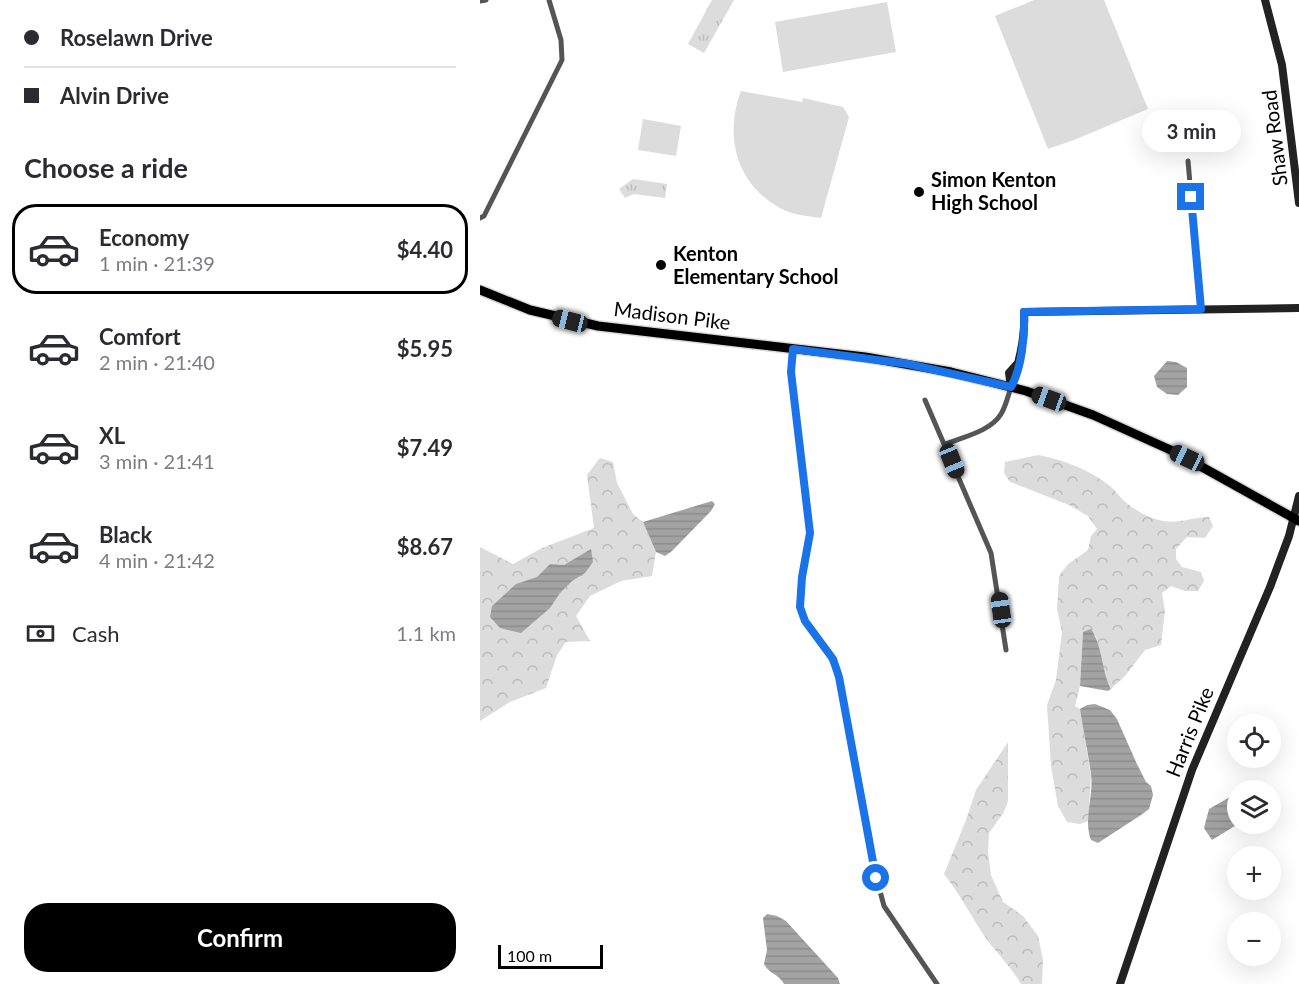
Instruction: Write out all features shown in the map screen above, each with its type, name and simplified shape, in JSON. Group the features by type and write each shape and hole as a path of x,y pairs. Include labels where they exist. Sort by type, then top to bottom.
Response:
{"main road":[{"name":"Shaw Road","path":"1265,0 1282,65 1299,203"},
{"name":"Madison Pike","path":"480,290 530,310 570,321 621,330 908,364 1011,387 1093,415 1175,452 1297,519"},
{"path":"1011,387 1017,375 1025,332 1024,312 1299,308"},
{"name":"Harris Pike","path":"1120,984 1191,770 1270,588 1297,519 1299,496"}],"street":[{"path":"480,1 486,0"},
{"path":"480,218 484,216 562,60 561,40 549,0"},
{"path":"1188,161 1201,309"},
{"path":"793,349 791,372 810,533 800,596 802,615 833,659 839,677 873,865 884,906 937,984"},
{"path":"946,444 989,426 997,420 1011,387"},
{"path":"925,400 992,553 1006,651"}],"green space":[{"path":"712,0 734,0 704,53 688,44"},
{"path":"1034,0 1104,0 1148,109 1048,149 995,16"},
{"path":"887,2 896,52 783,72 775,22"},
{"path":"741,91 802,102 803,98 843,107 849,117 821,218 795,214 780,208 753,186 744,172 734,141 736,108"},
{"path":"643,119 681,126 676,156 638,150"},
{"path":"633,179 667,184 665,198 634,194 625,198 619,189"},
{"path":"1038,455 1085,470 1110,486 1130,506 1149,517 1172,522 1209,517 1213,526 1205,538 1187,537 1176,549 1176,559 1182,567 1201,572 1204,581 1198,591 1185,591 1171,586 1162,593 1165,611 1161,645 1145,650 1125,676 1111,689 1105,677 1096,636 1083,633 1080,686 1075,706 1080,709 1091,776 1088,821 1080,824 1067,822 1058,806 1051,766 1047,705 1056,680 1062,632 1057,609 1059,576 1067,565 1088,550 1091,536 1097,529 1088,516 1069,505 1010,482 1004,473 1005,462"},
{"path":"600,458 613,462 617,483 633,514 643,522 656,552 652,576 621,581 590,596 576,616 590,641 566,642 557,655 546,688 510,702 480,721 480,547 513,564 542,548 594,528 587,475"},
{"path":"1008,742 1008,801 1004,812 989,833 988,851 991,875 1003,902 1023,916 1038,936 1043,960 1042,984 1021,984 983,934 944,874 976,790"}],"shaded area":[{"path":"1167,361 1176,362 1187,368 1187,387 1178,395 1167,394 1157,387 1154,376"},
{"path":"712,501 715,504 711,511 672,551 665,556 656,552 643,522"},
{"path":"591,549 593,562 585,573 572,581 550,608 521,633 500,628 490,617 492,606 516,584 537,577 550,564 564,565"},
{"path":"1091,629 1098,643 1111,689 1108,691 1080,686 1083,632"},
{"path":"1095,704 1110,710 1117,719 1146,782 1151,786 1153,795 1149,809 1098,843 1091,840 1089,832 1088,816 1092,782 1080,709"},
{"path":"1227,799 1227,831 1212,840 1204,828 1209,809"},
{"path":"767,914 786,921 838,978 840,984 784,984 768,970 764,964 767,950 763,918"}],"place":[{"name":"Simon Kenton High School","path":"919,192"},
{"name":"Kenton Elementary School","path":"661,265"}],"route":[{"path":"876,878 839,677 833,659 805,621 800,607 802,577 810,533 791,372 793,349 908,364 981,378 1011,387 1017,375 1023,346 1024,312 1201,309 1191,197"}]}
